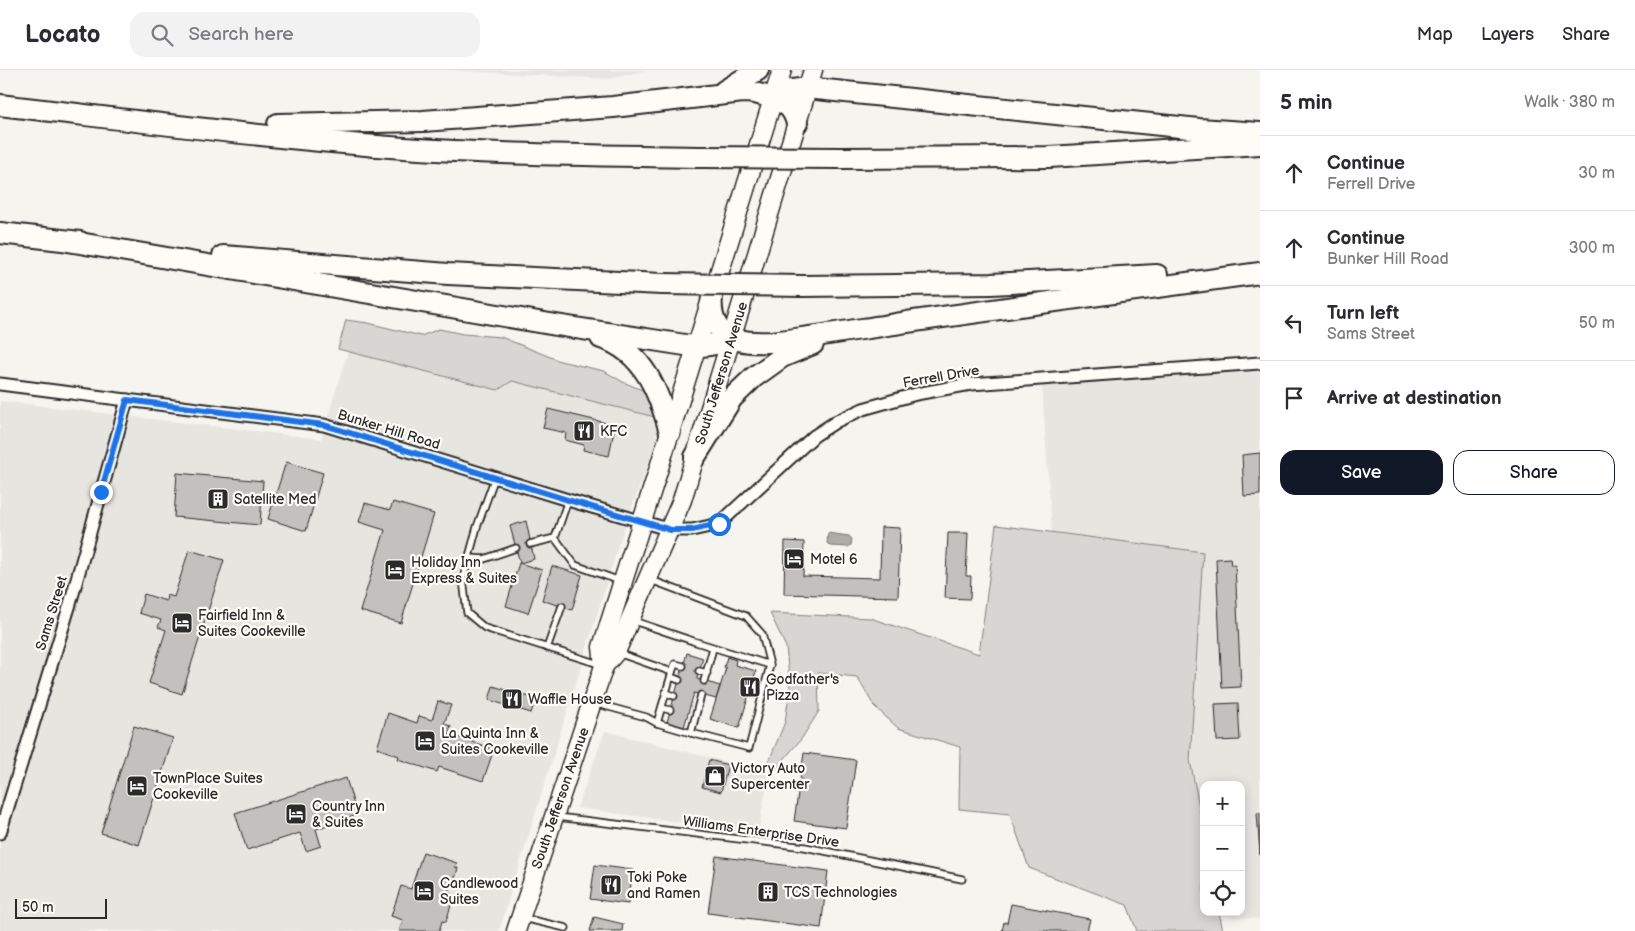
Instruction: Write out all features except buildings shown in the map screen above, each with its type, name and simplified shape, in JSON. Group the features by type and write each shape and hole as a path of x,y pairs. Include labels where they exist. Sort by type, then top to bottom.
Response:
{"highway":[{"path":"712,97 744,80 758,70"},
{"path":"773,99 810,79 1199,129 1260,133"},
{"path":"162,124 311,124 423,121 613,107 750,92 787,105 797,123"},
{"path":"0,104 162,124 390,147 517,154 841,158 1049,157 1260,144"},
{"path":"0,233 68,241 448,274 662,284 802,286 991,284 1260,269"},
{"path":"68,241 556,325 697,347 712,346 731,338"},
{"path":"712,296 712,314 718,328 731,338 750,342 774,342 1049,301 1260,273"},
{"path":"556,325 613,342 640,362 652,381 664,409 670,432"},
{"path":"695,457 732,398 754,377 782,356 815,343 869,328"}],"main road":[{"name":"South Jefferson Avenue","path":"604,666 602,646 782,70"},
{"name":"South Jefferson Avenue","path":"519,924 604,666 616,652 671,530 682,500 810,79"}],"street":[{"name":"Ferrell Drive","path":"671,530 692,530 719,524 814,436 837,421 863,408 916,394 971,384 1260,363"},
{"name":"Bunker Hill Road","path":"0,384 324,425 671,530"},
{"name":"Sams Street","path":"0,833 70,604 127,400"}],"lane":[{"path":"495,477 477,527 463,579 467,613 485,628 604,666"},
{"path":"554,538 568,500"},
{"path":"530,544 554,538"},
{"path":"554,538 575,565 622,582"},
{"path":"469,558 484,559 516,548"},
{"path":"572,572 575,565"},
{"path":"592,703 646,717 657,723 691,733 750,748 770,665 762,634 746,616 649,579"},
{"path":"547,648 562,606"},
{"path":"631,620 770,665"},
{"path":"704,681 714,648"},
{"path":"616,652 679,680"},
{"path":"657,723 675,664 683,666"},
{"path":"699,671 707,673"},
{"path":"666,693 674,696"},
{"path":"691,733 701,695"},
{"path":"691,702 699,704"},
{"path":"662,708 670,710"},
{"path":"687,714 696,717"},
{"name":"Williams Enterprise Drive","path":"554,817 806,847 962,879"},
{"path":"519,924 566,928"}],"shaded area":[{"path":"447,70 647,70 608,79"},
{"path":"346,320 368,323 421,336 439,329 463,334 501,337 560,361 604,371 623,382 647,392 659,418 512,381 498,390 338,349"},
{"path":"348,351 498,390 512,381 659,418 657,440 622,534 499,931 0,931 0,401 321,439"},
{"path":"1260,369 1260,919 1220,916 1245,916 1245,781 1200,781 1200,811 1190,760 1203,553 1052,532 1042,384"},
{"path":"996,525 1203,552 1190,760 1200,811 1200,916 1220,916 1223,931 1137,931 1127,905 1029,868 1010,814 959,809 960,747 898,728 874,706 857,677 818,673 819,711 802,738 775,770 767,766 785,722 790,688 786,647 770,613 870,618 979,654"},
{"path":"828,533 849,536 852,539 851,545 848,547 830,546 827,543"},
{"path":"605,731 769,773 758,833 577,808"}],"place":[{"name":"KFC","path":"584,431"},
{"name":"Satellite Med","path":"218,499"},
{"name":"Motel 6","path":"794,559"},
{"name":"Holiday Inn Express & Suites","path":"395,570"},
{"name":"Fairfield Inn & Suites Cookeville","path":"182,623"},
{"name":"Godfather's Pizza","path":"750,687"},
{"name":"Waffle House","path":"512,699"},
{"name":"La Quinta Inn & Suites Cookeville","path":"425,741"},
{"name":"Victory Auto Supercenter","path":"715,776"},
{"name":"TownPlace Suites Cookeville","path":"137,786"},
{"name":"Country Inn & Suites","path":"296,814"},
{"name":"Toki Poke and Ramen","path":"611,885"},
{"name":"Candlewood Suites","path":"424,891"},
{"name":"TCS Technologies","path":"768,892"}],"route":[{"path":"101,492 127,400 324,425 671,530 692,530 719,524"}]}
